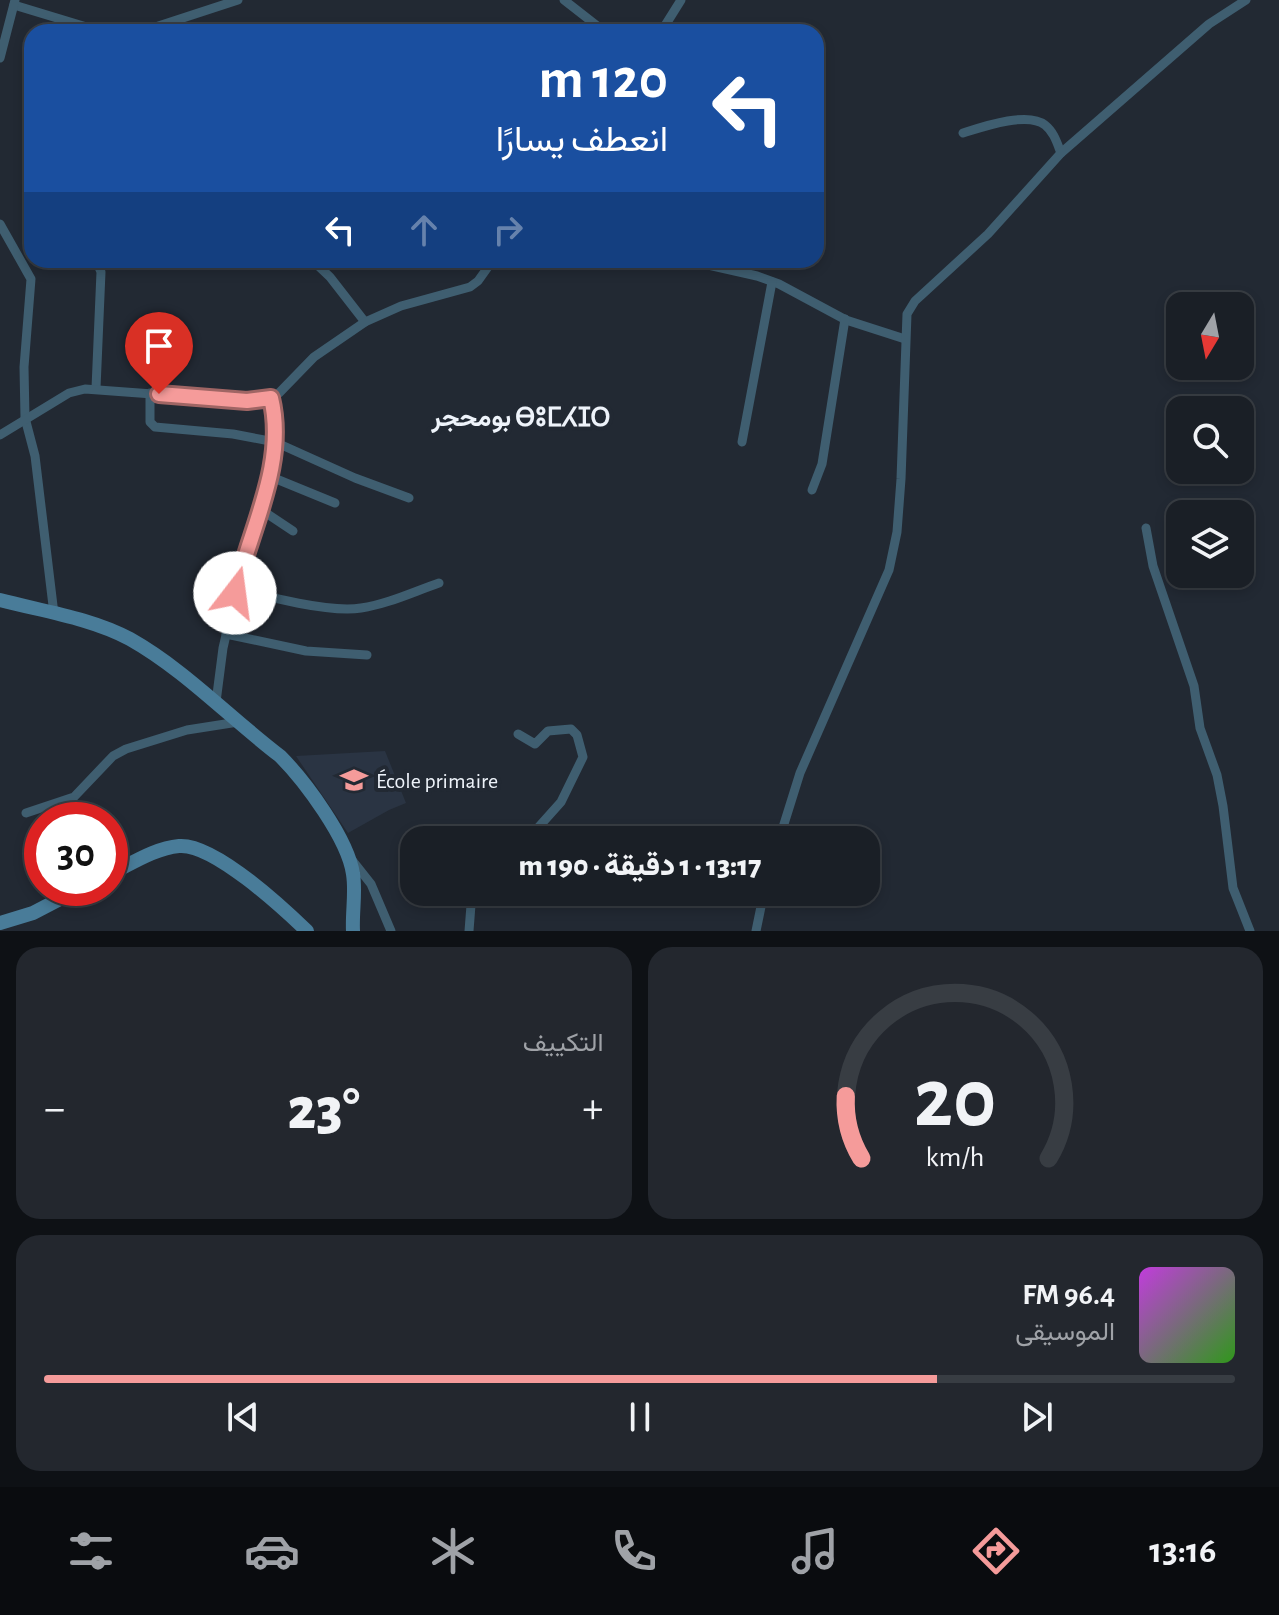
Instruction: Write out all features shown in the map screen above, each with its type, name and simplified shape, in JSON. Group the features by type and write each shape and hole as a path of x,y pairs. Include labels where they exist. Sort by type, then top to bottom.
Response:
{"street":[{"path":"164,24 238,0"},
{"path":"564,0 595,24"},
{"path":"666,24 681,0"},
{"path":"783,826 800,773 889,570 897,532 901,479 907,314 915,301 988,234 1061,153 1230,5 1246,0"},
{"path":"0,58 15,2 80,24"},
{"path":"963,133 1029,119 1042,122 1049,128 1061,153"},
{"path":"0,224 24,267"},
{"path":"25,268 31,279 24,367 25,418 35,456 54,614"},
{"path":"96,388 99,268"},
{"path":"320,268 365,322"},
{"path":"0,435 69,393 96,388 247,401 271,398 314,357 365,322 401,306 470,287 487,268"},
{"path":"717,268 772,282 845,319 905,339"},
{"path":"742,442 772,282"},
{"path":"812,490 822,464 845,319"},
{"path":"150,393 150,422 155,427 233,434 275,442 409,498"},
{"path":"216,702 226,634 269,476 277,427 271,398"},
{"path":"269,476 335,503"},
{"path":"260,509 293,531"},
{"path":"1146,528 1153,566 1194,686 1200,728 1217,775 1233,888 1250,931"},
{"path":"237,588 308,604 356,609 380,604 439,583"},
{"path":"0,600 99,626 128,638 157,656 216,702 294,770 330,819 346,855 354,877 353,931"},
{"path":"226,634 306,651 367,655"},
{"path":"59,802 74,797 113,756 126,749 187,730 238,722"},
{"path":"518,734 535,744 548,731 571,729 577,735 583,757 561,802 540,826"},
{"path":"128,866 169,848 194,847 253,884 307,931"},
{"path":"346,855 371,884 391,931"},
{"path":"0,923 46,906"},
{"path":"469,931 471,906"},
{"path":"756,931 761,906"}],"shaded area":[{"name":"École primaire","path":"385,751 406,803 348,833 296,756"}],"place":[{"name":"École primaire","path":"354,780"}],"district":[{"name":"بومحجر ⴱⵓⵎⵃⵊⵔ","path":"521,417"}],"route":[{"path":"159,394 247,401 271,398 277,427 269,476 235,593"}]}
